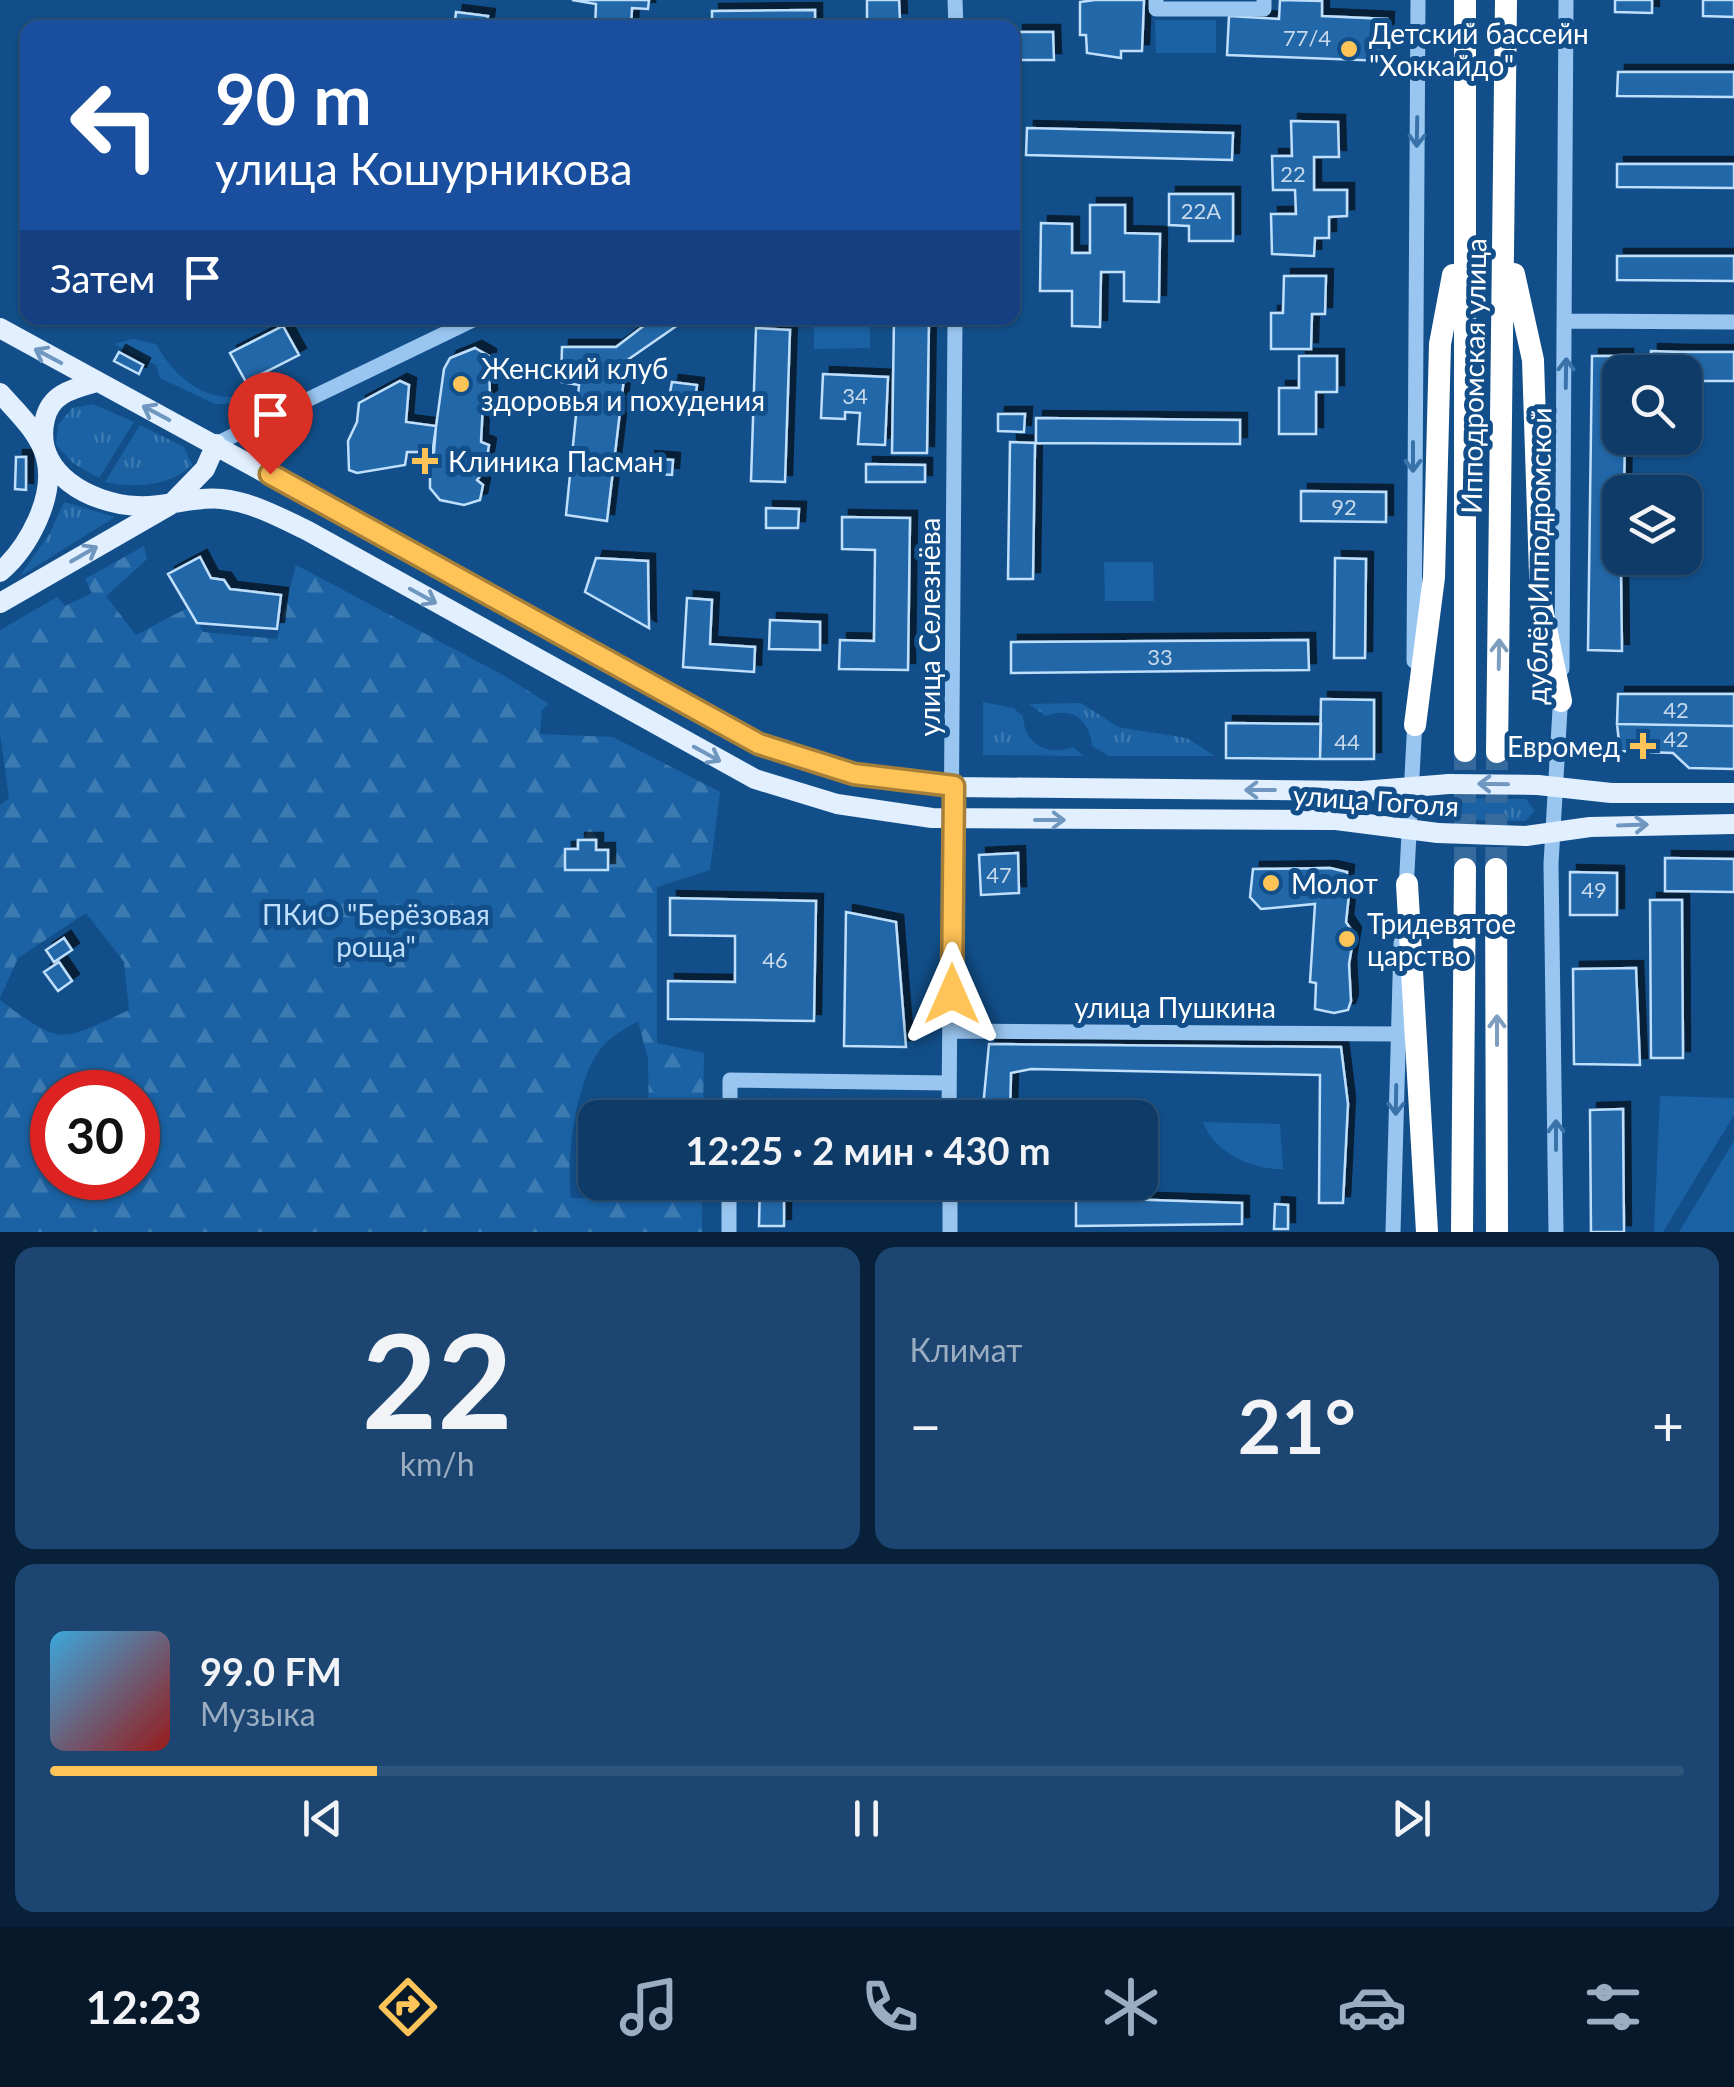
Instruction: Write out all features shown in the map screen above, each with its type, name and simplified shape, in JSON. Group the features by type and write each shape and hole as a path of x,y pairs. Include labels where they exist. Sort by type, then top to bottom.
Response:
{"highway":[{"name":"Ипподромская улица","path":"1465,0 1462,223 1466,751"},
{"name":"Ипподромская улица","path":"1497,752 1506,0"},
{"path":"1414,725 1434,577 1440,344 1462,223"},
{"path":"1505,233 1533,360 1541,604 1561,701"},
{"path":"1462,1232 1466,869"},
{"path":"1496,869 1497,1232"},
{"path":"1408,874 1427,1232"}],"main road":[{"name":"улица Гоголя","path":"0,328 759,744 854,774 954,786 1362,790 1449,784 1546,785 1612,794 1734,794"},
{"path":"0,572 37,521 46,458 42,439 50,402 65,391 97,382"},
{"path":"0,392 66,482 93,497 136,506 170,505"},
{"path":"0,603 170,505 205,469 216,444"},
{"name":"улица Гоголя","path":"170,505 219,498 253,506 295,525 756,779 836,804 952,818 1336,820 1410,831 1526,836 1590,827 1734,824"}],"street":[{"path":"1156,0 1156,9 1264,9 1264,0"},
{"path":"1392,1232 1414,725 1412,409 1418,0"},
{"name":"дублёр Ипподромской","path":"1556,1232 1552,834 1546,785 1561,701 1567,321 1566,0"},
{"path":"1567,321 1734,322"},
{"path":"216,444 463,325"},
{"name":"улица Селезнёва","path":"949,1100 955,325"},
{"name":"улица Пушкина","path":"952,1031 1398,1034"},
{"path":"730,1100 730,1080 949,1083"},
{"path":"729,1232 730,1200"},
{"path":"950,1200 950,1232"}],"green space":[{"path":"1155,20 1216,20 1216,53 1156,53"},
{"path":"814,325 870,325 870,348 814,349"},
{"path":"133,339 156,344 170,365 202,391 227,397 241,395 244,403 215,404 160,378 156,365 114,344"},
{"path":"93,404 134,422 99,478 74,464 56,445 58,425 72,408"},
{"path":"140,425 184,447 192,465 162,482 105,482"},
{"path":"64,502 115,517 19,577 50,533"},
{"name":"ПКиО \"Берёзовая роща\"","path":"144,546 147,559 106,596 136,635 189,607 203,632 277,639 296,565 503,675 549,704 542,710 540,734 613,737 720,792 710,870 657,887 657,1043 704,1053 703,1100 649,1100 648,1059 638,1021 603,1045 588,1071 578,1100 570,1164 571,1198 702,1200 702,1232 0,1232 0,1000 37,1026 62,1035 88,1029 129,1010 124,962 86,913 18,958 0,998 0,805 9,798 0,733 0,630 57,597 65,606 92,593 85,579"},
{"path":"1104,562 1153,562 1154,601 1105,601"},
{"path":"983,702 1013,708 1023,716 1028,734 1039,746 1054,750 1073,747 1083,756 983,755"},
{"path":"1081,703 1118,727 1187,738 1215,756 1109,756 1092,746 1078,717 1063,713 1046,716 1029,704"},
{"path":"1438,798 1526,799 1535,811 1525,821 1438,820 1431,816 1430,809"},
{"path":"1660,1096 1734,1098 1734,1115 1663,1232 1654,1232"},
{"path":"1203,1122 1280,1124 1283,1169 1235,1157 1216,1142"},
{"path":"1734,1141 1734,1232 1679,1232"}],"building":[{"path":"572,0 649,0 648,9 632,8 631,20 595,20 596,4"},
{"path":"867,0 899,0 900,20 867,20"},
{"path":"1144,0 1142,51 1121,51 1121,58 1087,53 1086,35 1080,35 1080,2"},
{"path":"1280,0 1322,1 1322,16 1387,19 1385,61 1227,55 1229,16 1279,19"},
{"path":"1615,0 1652,0 1652,13 1615,12"},
{"path":"1703,0 1734,0 1734,17 1703,16"},
{"path":"815,10 815,20 712,20 712,11"},
{"path":"456,12 488,16 487,20 455,20"},
{"path":"1020,32 1053,32 1054,60 1020,60"},
{"path":"1618,72 1734,72 1734,97 1617,96"},
{"path":"1291,121 1338,122 1339,157 1314,157 1314,190 1347,190 1347,216 1329,217 1329,238 1315,238 1314,256 1272,254 1271,214 1296,214 1295,190 1273,190 1272,156 1292,156"},
{"path":"1027,128 1233,133 1232,160 1026,155"},
{"path":"1617,164 1734,164 1734,188 1617,187"},
{"path":"1169,194 1233,194 1233,241 1189,241 1189,226 1169,225"},
{"path":"1090,205 1125,205 1125,233 1160,234 1159,302 1124,301 1124,272 1101,272 1100,327 1072,326 1072,291 1040,291 1041,223 1072,224 1072,253 1090,253"},
{"path":"1617,256 1734,256 1734,281 1617,280"},
{"path":"1284,276 1326,276 1325,314 1312,314 1311,349 1271,349 1271,313 1283,313"},
{"path":"645,325 678,325 626,361 607,521 566,515 579,385 561,382 562,347 616,347"},
{"path":"894,325 929,325 927,453 892,453"},
{"path":"283,326 299,355 246,382 230,353"},
{"path":"756,328 790,330 785,482 751,481"},
{"path":"475,348 489,356 490,400 483,403 481,442 489,445 485,470 477,480 483,485 480,500 464,505 440,500 430,488 430,470 444,369 450,358"},
{"path":"1651,351 1680,352 1680,355 1651,355"},
{"path":"119,352 143,365 139,374 114,361"},
{"path":"1734,352 1734,381 1702,381 1702,355 1680,355"},
{"path":"1299,356 1337,356 1337,392 1316,392 1316,434 1279,434 1279,388 1299,388"},
{"path":"1592,356 1602,356 1602,455 1625,455 1624,475 1602,475 1602,575 1621,575 1622,651 1588,650"},
{"path":"823,374 888,377 885,445 858,444 860,413 845,412 845,419 821,418"},
{"path":"400,381 409,385 406,422 436,426 434,452 407,452 405,465 357,473 349,470 348,441 357,422 359,403"},
{"path":"672,382 697,385 695,402 669,398"},
{"path":"998,414 1025,414 1024,432 998,431"},
{"path":"1036,418 1240,420 1240,444 1036,443"},
{"path":"1010,442 1035,443 1033,579 1008,579"},
{"path":"16,457 26,457 26,490 15,489"},
{"path":"648,458 673,460 672,475 647,473"},
{"path":"866,464 925,465 925,482 866,482"},
{"path":"1301,491 1386,492 1386,522 1301,521"},
{"path":"766,508 799,509 798,528 766,528"},
{"path":"842,517 910,518 908,670 839,669 840,640 874,641 875,550 842,549"},
{"path":"200,557 211,578 224,580 230,589 281,595 277,629 197,623 168,574"},
{"path":"596,558 648,561 649,628 585,592"},
{"path":"1335,558 1366,559 1365,658 1334,658"},
{"path":"687,598 712,600 710,644 755,647 754,672 683,667"},
{"path":"770,620 820,622 820,650 769,649"},
{"path":"1308,640 1309,670 1011,673 1011,642"},
{"path":"1618,694 1734,694 1734,726 1617,724"},
{"path":"1321,699 1374,700 1374,759 1320,759"},
{"path":"1226,723 1321,724 1320,759 1226,758"},
{"path":"1617,724 1734,726 1734,769 1689,768 1673,753 1620,751"},
{"path":"578,840 596,840 596,850 608,850 608,870 565,870 565,849 578,849"},
{"path":"1018,853 1019,893 981,895 979,855"},
{"path":"1665,858 1734,859 1734,892 1665,891"},
{"path":"1330,868 1347,872 1346,885 1350,885 1346,922 1354,934 1349,964 1351,1001 1348,1010 1334,1013 1315,1009 1316,983 1310,982 1315,904 1261,909 1250,897 1253,869"},
{"path":"1570,872 1617,873 1617,915 1570,915"},
{"path":"670,898 816,901 814,1021 668,1019 668,981 735,982 735,936 670,935"},
{"path":"1650,900 1682,900 1683,1058 1651,1058"},
{"path":"846,912 896,922 906,1047 844,1046"},
{"path":"64,938 72,950 54,962 46,950"},
{"path":"59,962 72,981 58,991 44,972"},
{"path":"1636,968 1640,1065 1574,1064 1573,969"},
{"path":"989,1044 1341,1047 1348,1104 1343,1203 1319,1203 1320,1075 1031,1069 1011,1073 1010,1100 984,1100"},
{"path":"1623,1109 1624,1232 1591,1232 1590,1110"},
{"path":"760,1200 784,1200 784,1226 759,1226"},
{"path":"1076,1201 1242,1203 1242,1224 1076,1226"},
{"path":"1275,1204 1288,1205 1288,1229 1274,1229"}],"tunnel":[{"path":"1465,751 1465,869"},
{"path":"1496,869 1497,752"}],"place":[{"name":"Детский бассейн \"Хоккайдо\"","path":"1349,49"},
{"name":"Женский клуб здоровья и похудения","path":"461,384"},
{"name":"Клиника Пасман","path":"425,461"},
{"name":"Евромед","path":"1643,746"},
{"name":"Молот","path":"1271,883"},
{"name":"Тридевятое царство","path":"1347,939"}],"route":[{"path":"270,474 759,744 854,774 954,786 952,994"}]}
